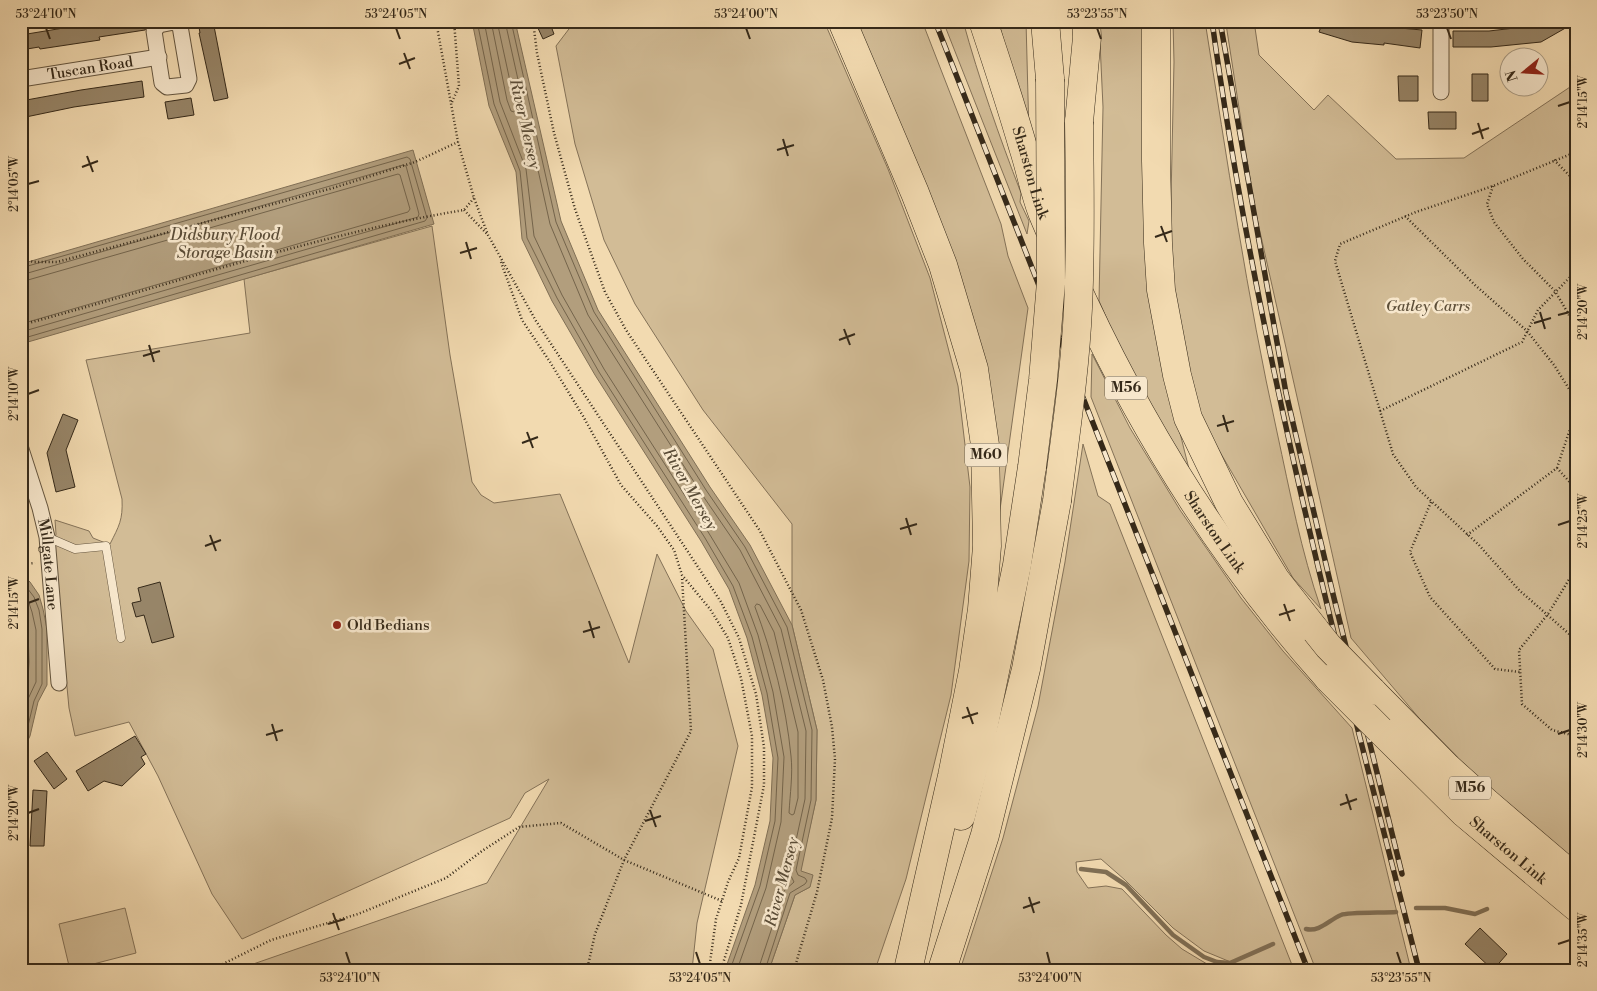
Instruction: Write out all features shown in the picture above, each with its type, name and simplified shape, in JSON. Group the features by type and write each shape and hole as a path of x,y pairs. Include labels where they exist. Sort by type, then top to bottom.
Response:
{"highway":[{"name":"M60","path":"842,21 944,265 974,369 985,445 987,546 985,578 973,671 909,970"},
{"name":"M56","path":"982,21 996,59"},
{"path":"988,21 996,59"},
{"name":"M60","path":"909,970 959,823 982,740 1017,565 1032,468 1043,380 1051,282 1050,79 1045,21"},
{"path":"942,970 985,835 1030,650 1056,501 1069,412 1078,309 1080,217 1079,122 1072,21"},
{"path":"1079,122 1087,37 1086,21"},
{"name":"Sharston Link","path":"1156,21 1156,162 1161,290 1188,418 1229,503 1276,580 1328,646 1448,768 1576,879"},
{"name":"Sharston Link","path":"996,59 1042,211 1097,332 1162,453 1232,557 1278,618 1329,679 1464,813 1576,907"}],"street":[{"path":"1441,21 1441,92"},
{"name":"Tuscan Road","path":"21,79 159,57"},
{"name":"Millgate Lane","path":"21,449 40,508 47,537 60,683"}],"lane":[{"path":"47,537 75,549 106,546 121,638"}],"path":[{"path":"436,21 458,142 474,198 488,235 536,321 721,602 739,638 756,694 764,747 764,785 741,905 721,970"},
{"path":"451,104 459,86 454,21"},
{"path":"533,21 537,53 557,142 575,209 605,292 631,338 760,531 801,610 822,680 832,727 835,759 832,818 816,892 794,970"},
{"path":"21,260 57,262 314,193 415,162 458,142"},
{"path":"1576,152 1493,186 1405,216 1340,244 1335,261 1393,454 1416,487 1478,544 1519,590 1576,640"},
{"path":"1554,160 1576,182"},
{"path":"1493,186 1487,204 1494,222 1523,259 1555,292 1576,327"},
{"path":"21,325 98,305 314,242 416,218 464,210 474,198"},
{"path":"464,210 488,235"},
{"path":"1405,216 1475,285 1526,331 1554,365 1576,400"},
{"path":"499,255 522,320 578,408 621,485 657,526 674,550 682,575 691,731 624,860 595,934 587,970"},
{"path":"1380,411 1522,342 1538,310 1576,271"},
{"path":"1467,535 1556,468 1576,411"},
{"path":"1556,468 1576,489"},
{"path":"1431,502 1410,552 1430,597 1495,669 1520,672"},
{"path":"1576,568 1548,614 1519,650 1522,704 1552,730 1576,736"},
{"path":"682,575 710,609 728,638 741,678 752,736 752,786 739,858 728,882 716,919 709,970"},
{"path":"206,970 221,965 271,940 358,914 446,878 482,851 519,827 561,823 624,860 722,901"}],"green space":[{"path":"575,21 824,21 888,169 930,278 958,386 970,487 969,561 951,695 906,879 875,970 769,970 795,895 810,887 800,871 816,800 817,730 792,625 792,524 703,410 635,304 604,240 575,144 556,46"},
{"path":"851,21 922,21 1001,224 1008,256 1028,308 993,560 992,429"},
{"path":"943,21 963,21 990,107 1021,193 1020,202 1029,221 1027,234"},
{"path":"999,21 1026,21 1029,135 999,23"},
{"path":"1099,21 1146,21 1166,377 1192,481 1128,367 1099,301 1103,107"},
{"path":"1173,21 1205,21 1238,227 1266,381 1296,521 1321,609 1293,578 1202,421 1175,327 1170,244 1174,62"},
{"name":"Gatley Carrs","path":"1254,21 1259,55 1314,110 1328,95 1396,159 1464,158 1576,83 1576,862 1474,774 1419,718 1351,638 1254,205 1226,24"},
{"name":"Old Bedians","path":"432,226 450,355 472,482 481,495 494,503 560,494 629,663 657,554 686,611 713,649 738,746 697,923 692,970 236,970 487,883 549,779 525,793 510,818 242,939 212,894 158,776 129,722 75,736 69,708 55,560 52,559 56,534 55,520 89,531 93,538 110,544 120,523 122,512 122,499 86,360 250,333 244,279"},
{"path":"1092,354 1130,428 1180,510 1241,598 1283,651 1352,728 1411,970 1316,970 1091,397"},
{"path":"1083,444 1098,496 1110,504 1294,970 1250,970 1204,951 1173,928 1101,859 1076,862 1077,872 1088,888 1106,886 1122,889 1182,949 1217,970 960,970 1003,838 1038,706 1065,562"},
{"path":"125,908 136,953 70,970 59,924"}],"water":[{"name":"River Mersey","path":"472,21 515,21 561,221 598,310 710,487 750,545 792,625 817,730 816,800 801,871 813,875 810,887 795,895 769,970 725,970 755,885 770,821 773,758 762,695 747,638 729,589 701,541 595,375 552,301 522,239 516,172 489,106"},
{"name":"Didsbury Flood Storage Basin","path":"413,150 434,224 21,344 21,264"},
{"path":"21,573 39,595 43,609 47,629 47,685 38,702 30,736 26,744 21,745"}],"building":[{"path":"106,21 150,21 145,30 99,37 100,40 21,50 21,35"},
{"path":"198,21 213,21 228,98 214,101"},
{"path":"549,21 554,34 543,39 537,26"},
{"path":"1323,21 1345,21 1355,24 1422,30 1420,48 1384,43 1384,45 1352,42 1319,32"},
{"path":"1540,21 1576,22 1541,42 1491,47 1453,47 1453,31 1489,31 1532,26"},
{"path":"1472,74 1488,74 1488,101 1472,101"},
{"path":"1398,76 1418,76 1418,101 1399,101"},
{"path":"142,81 144,97 74,107 21,118 21,101"},
{"path":"191,98 194,115 168,119 165,102"},
{"path":"1428,112 1456,112 1456,129 1429,129"},
{"path":"63,414 78,420 66,450 75,487 56,492 47,453"},
{"path":"160,582 174,637 152,643 144,615 136,617 132,603 141,601 138,588"},
{"path":"135,736 146,754 141,757 145,764 122,786 104,781 88,791 76,771"},
{"path":"47,752 67,779 54,789 34,761"},
{"path":"33,790 47,791 44,846 30,846"},
{"path":"1480,928 1507,954 1493,970 1465,944"}],"waterway":[{"path":"1081,869 1106,872 1126,885 1173,935 1204,957 1217,962 1230,963 1273,944"},
{"path":"1416,908 1445,908 1475,914 1487,909"},
{"path":"1306,929 1316,929 1345,914 1396,912"}],"railway":[{"path":"935,21 1308,970"},
{"path":"1212,21 1230,141 1276,380 1330,616 1419,970"},
{"path":"1220,21 1286,393 1402,874"}],"place":[{"name":"Old Bedians","path":"337,625"}]}
